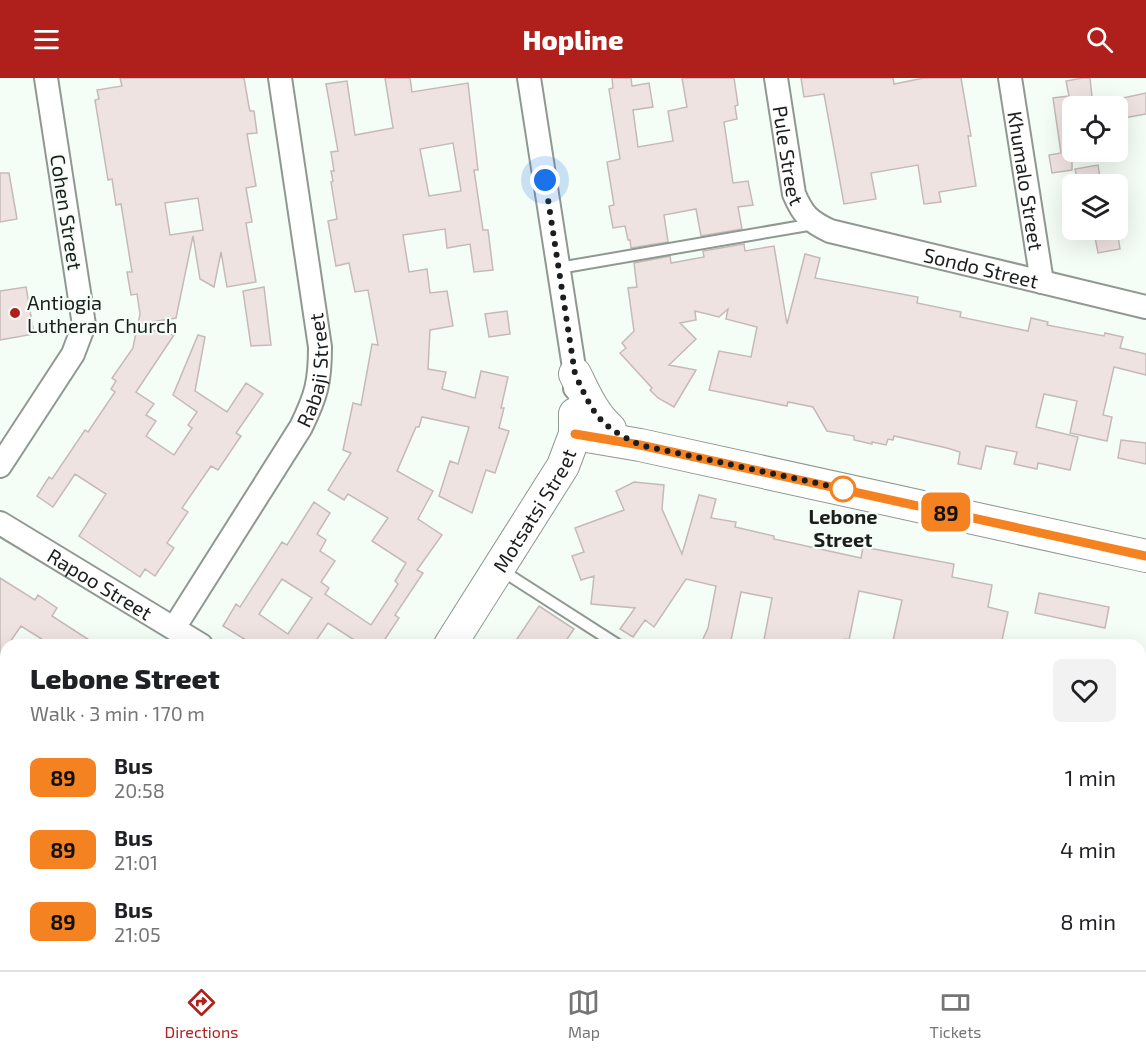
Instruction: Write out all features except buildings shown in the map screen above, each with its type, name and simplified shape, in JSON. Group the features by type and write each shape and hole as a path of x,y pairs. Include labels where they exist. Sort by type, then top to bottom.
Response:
{"street":[{"name":"Cohen Street","path":"0,466 73,354 84,325 46,78"},
{"name":"Rabaji Street","path":"174,628 300,427 314,400 320,373 320,347 280,78"},
{"name":"Motsatsi Street","path":"454,639 551,488 570,450 575,424 575,374 529,78"},
{"name":"Pule Street","path":"776,78 794,194 801,212 815,224"},
{"name":"Khumalo Street","path":"1010,78 1042,282"},
{"name":"Sondo Street","path":"815,224 830,231 1146,307"},
{"path":"575,374 588,402 600,420 615,433 640,445"},
{"path":"575,424 640,445 1146,556"},
{"path":"551,488 591,455 609,448 640,445"},
{"name":"Rapoo Street","path":"0,523 191,639"}],"lane":[{"path":"559,268 815,224"},
{"path":"499,568 609,639"}],"bus line":[{"name":"89","path":"575,434 640,445 1146,556"}],"place":[{"name":"Antiogia Lutheran Church","path":"15,313"},
{"name":"Lebone Street","path":"843,489"}],"route":[{"path":"545,180 575,374 588,402 600,420 615,433 640,445 853,491 843,489"}]}
